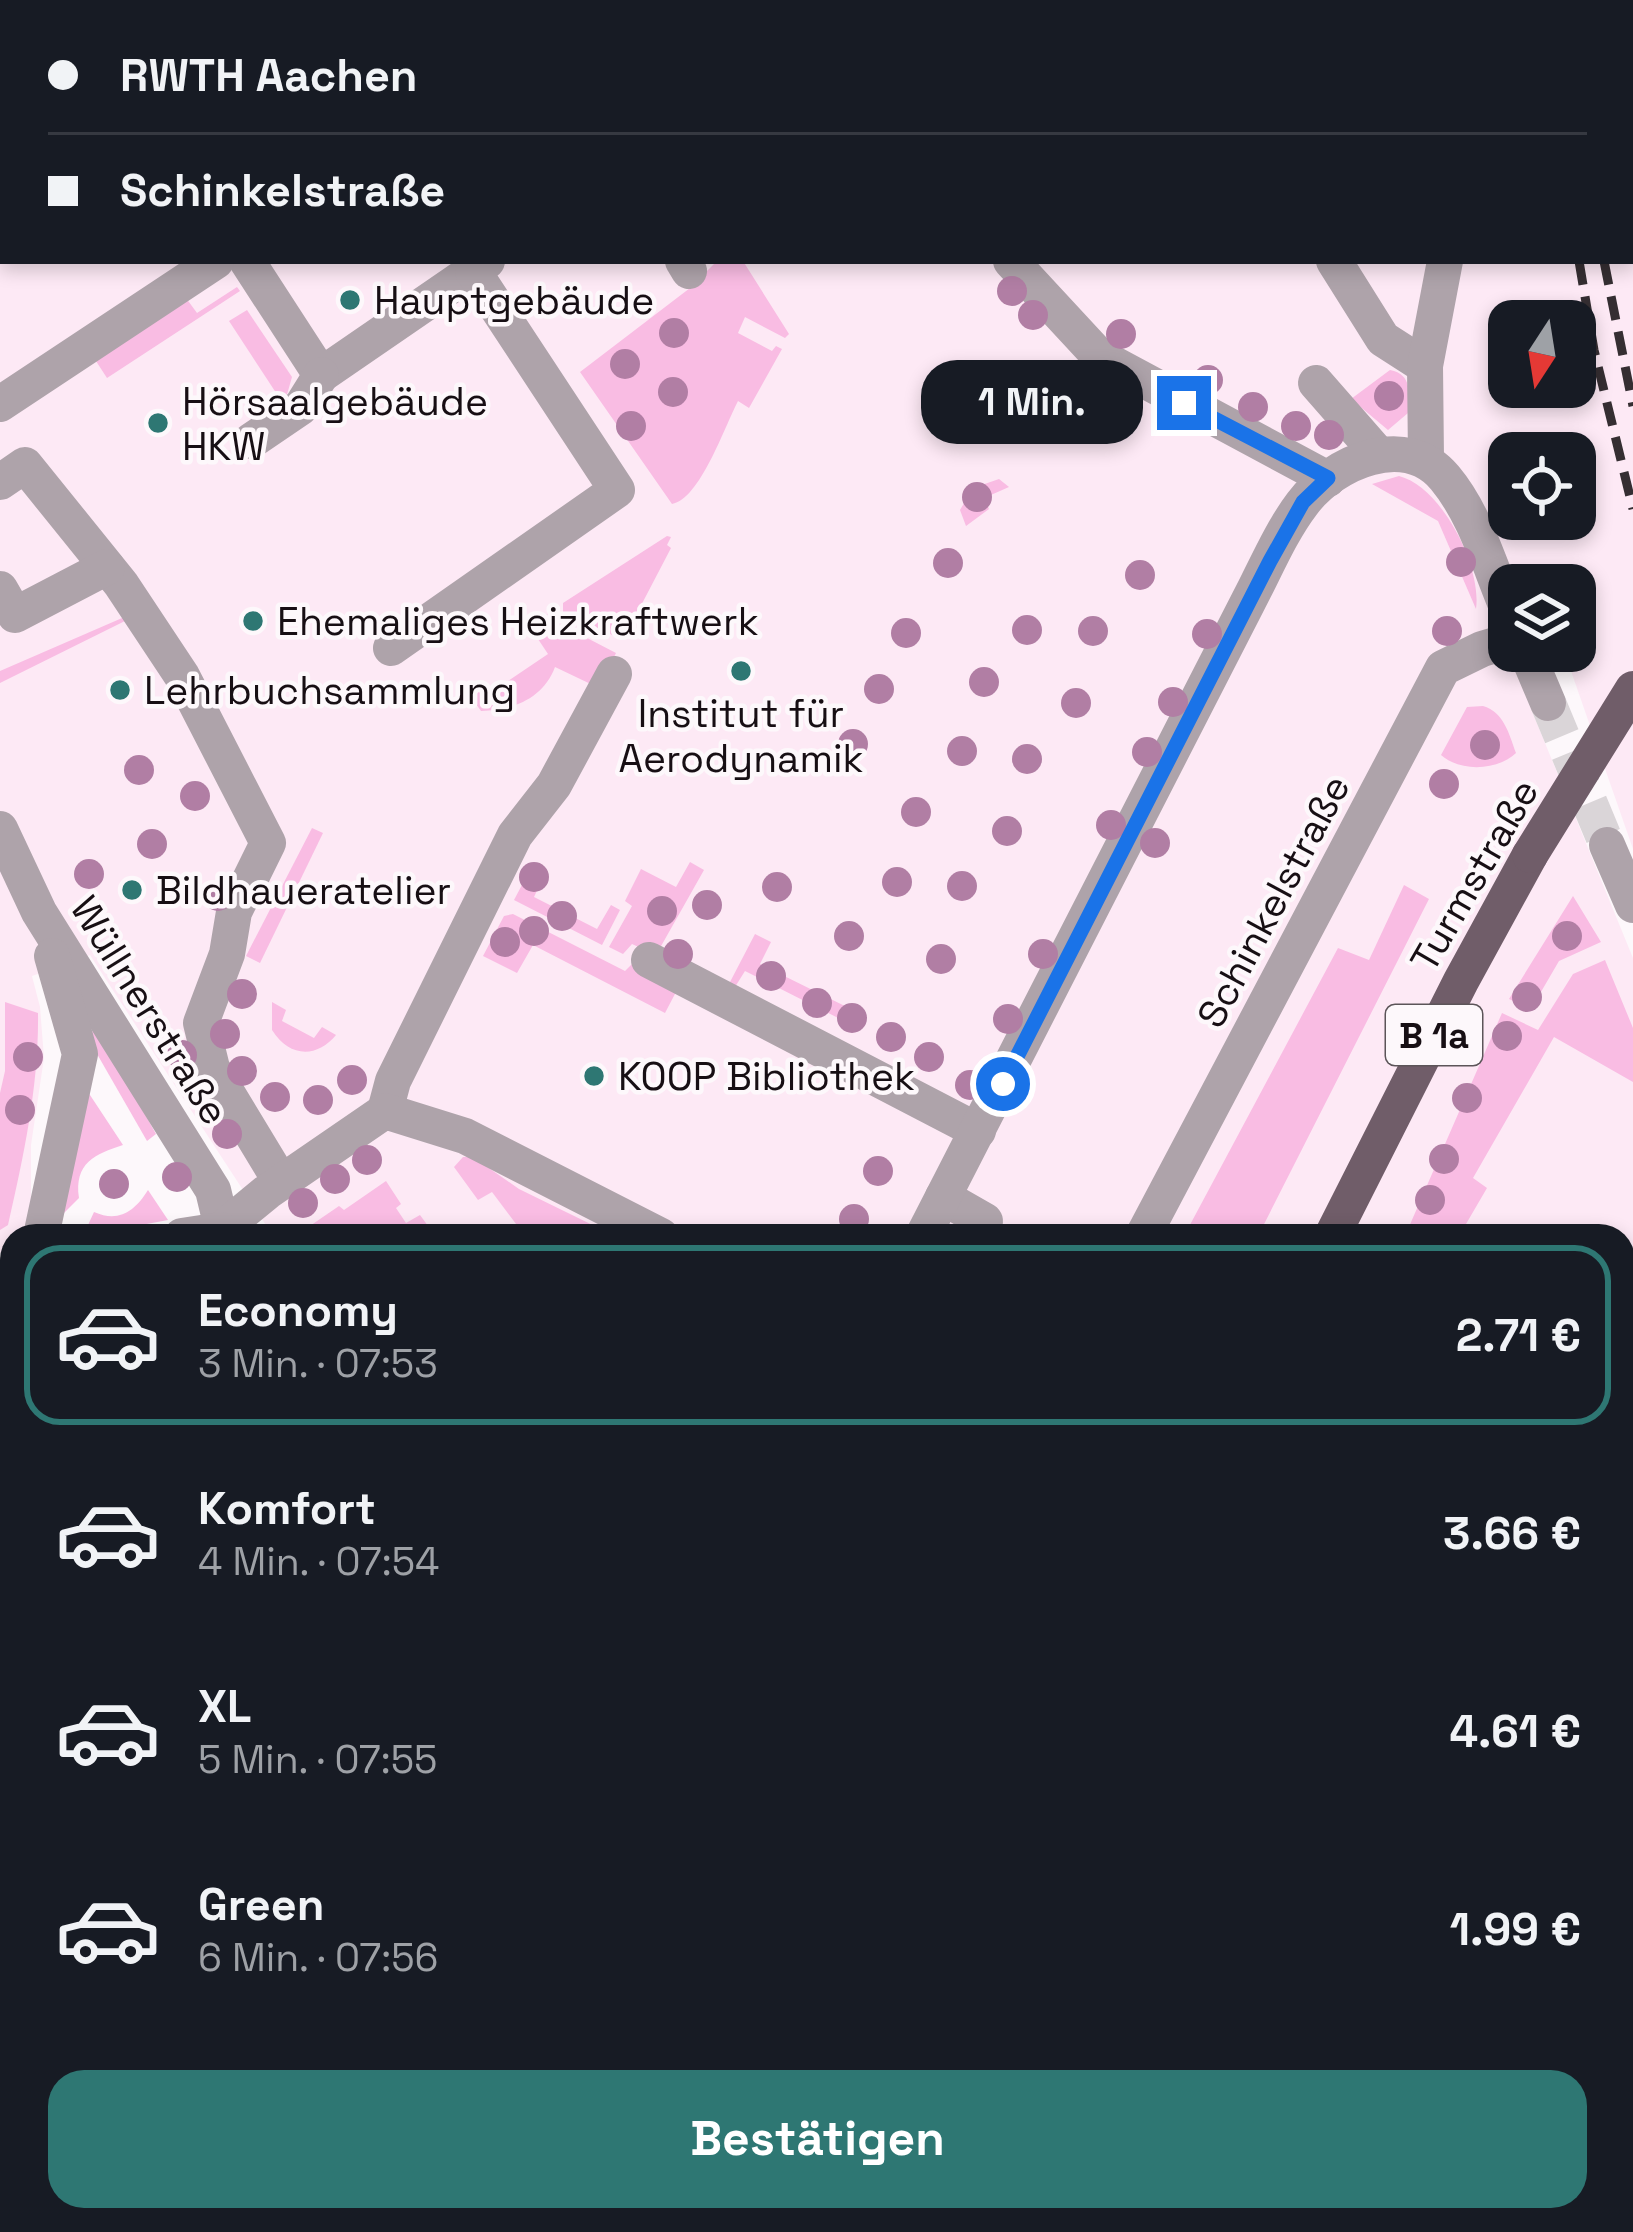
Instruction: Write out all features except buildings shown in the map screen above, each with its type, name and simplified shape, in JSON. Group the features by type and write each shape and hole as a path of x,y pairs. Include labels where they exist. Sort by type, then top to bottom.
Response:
{"main road":[{"name":"Turmstraße","path":"1338,1224 1461,981 1531,855 1633,689"}],"street":[{"path":"0,404 211,264"},
{"path":"249,264 321,375"},
{"path":"1014,264 1099,356 1328,478"},
{"path":"1336,264 1384,339 1425,366"},
{"path":"251,441 301,407 321,375 480,266 617,490 391,647"},
{"path":"1426,459 1425,366 1436,271"},
{"path":"1316,383 1379,455"},
{"path":"928,1224 1303,502 1328,478 1379,455 1402,452 1426,459 1464,506 1489,564"},
{"path":"0,482 25,465 107,566 182,676 268,843 234,912 230,969 203,1010 203,1036 212,1068 281,1182"},
{"path":"0,590 15,615 107,566"},
{"name":"Schinkelstraße","path":"1149,1224 1443,668 1488,647"},
{"path":"1535,672 1548,703"},
{"path":"232,1224 281,1182 386,1111 393,1082 418,1027 505,854 554,785 614,674"},
{"name":"Wüllnerstraße","path":"0,829 40,912 213,1190 220,1224"},
{"path":"1607,845 1633,905"},
{"path":"40,912 80,1054 44,1224"},
{"path":"649,960 978,1131"},
{"path":"386,1111 465,1136 637,1224"},
{"path":"943,1197 983,1224"}],"shaded area":[{"path":"0,264 1633,264 1633,849 1571,672 1596,672 1596,564 1488,564 1488,672 1518,672 1633,958 1633,1224 265,1224 90,955 32,976 44,1058 31,1145 31,1224 0,1224"},
{"path":"714,264 745,264 789,334 785,338 745,317 738,333 772,351 776,346 782,349 749,408 738,401 692,490 672,504 580,372 690,288"},
{"path":"237,287 240,291 107,378 94,358 186,298 197,313"},
{"path":"247,310 292,377 284,405 229,321"},
{"path":"1390,370 1403,376 1409,399 1408,413 1388,430 1351,399"},
{"path":"1399,476 1430,496 1456,531 1473,572 1476,609 1438,521 1372,484"},
{"path":"999,479 1009,487 984,498 989,509 966,526 960,510 973,488"},
{"path":"667,536 671,548 623,640 563,612 563,603"},
{"path":"551,612 553,628 559,632 562,625 616,653 599,688 555,667 543,687 526,701 481,711 471,697 479,692 484,697 548,654 538,639 535,622"},
{"path":"131,618 0,683 0,671"},
{"path":"1483,706 1501,718 1516,753 1478,767 1449,761 1441,755 1467,707"},
{"path":"312,828 323,833 260,963 246,956"},
{"path":"690,862 704,870 656,955 632,944 623,954 609,947 632,906 625,901 641,869 676,887"},
{"path":"532,866 545,873 534,897 597,929 611,905 620,910 602,945 514,900"},
{"path":"1404,885 1429,899 1264,1224 1190,1224 1338,948 1369,960"},
{"path":"1573,896 1601,942 1559,961 1531,1009 1509,999"},
{"path":"513,914 625,971 636,960 676,992 665,1013 533,945 517,973 483,956 504,916"},
{"path":"755,934 771,942 760,964 865,1016 858,1028 745,971 735,987 730,982"},
{"path":"1605,960 1633,1028 1633,1082 1554,1037 1473,1178 1487,1188 1466,1224 1410,1224 1502,1013 1538,1030 1573,974"},
{"path":"5,1002 38,1013 38,1040 20,1172 8,1224 0,1224 0,1093 5,1071"},
{"path":"272,1002 286,1010 282,1021 314,1038 322,1027 336,1035 311,1051 286,1046 272,1030"},
{"path":"91,1031 99,1032 156,1134 147,1141 89,1040"},
{"path":"88,1092 123,1145 83,1168 79,1198 61,1216"},
{"path":"463,1157 473,1157 519,1189 590,1224 516,1224 492,1192 478,1200 454,1167"},
{"path":"386,1181 401,1204 396,1208 406,1223 420,1215 427,1224 313,1224 339,1206 344,1210"},
{"path":"148,1190 168,1220 88,1224 94,1212 111,1216 138,1204"}],"tunnel":[{"path":"1548,703 1607,845"}],"railway":[{"path":"1580,264 1594,350 1633,509"},
{"path":"1605,264 1633,406"}],"place":[{"name":"Hauptgebäude","path":"350,300"},
{"name":"Hörsaalgebäude HKW","path":"158,423"},
{"name":"Ehemaliges Heizkraftwerk","path":"253,621"},
{"name":"Institut für Aerodynamik","path":"741,671"},
{"name":"Lehrbuchsammlung","path":"120,690"},
{"name":"Bildhaueratelier","path":"132,890"},
{"name":"KOOP Bibliothek","path":"594,1076"}],"route":[{"path":"1003,1084 1248,602 1303,502 1328,478 1184,403"}]}
